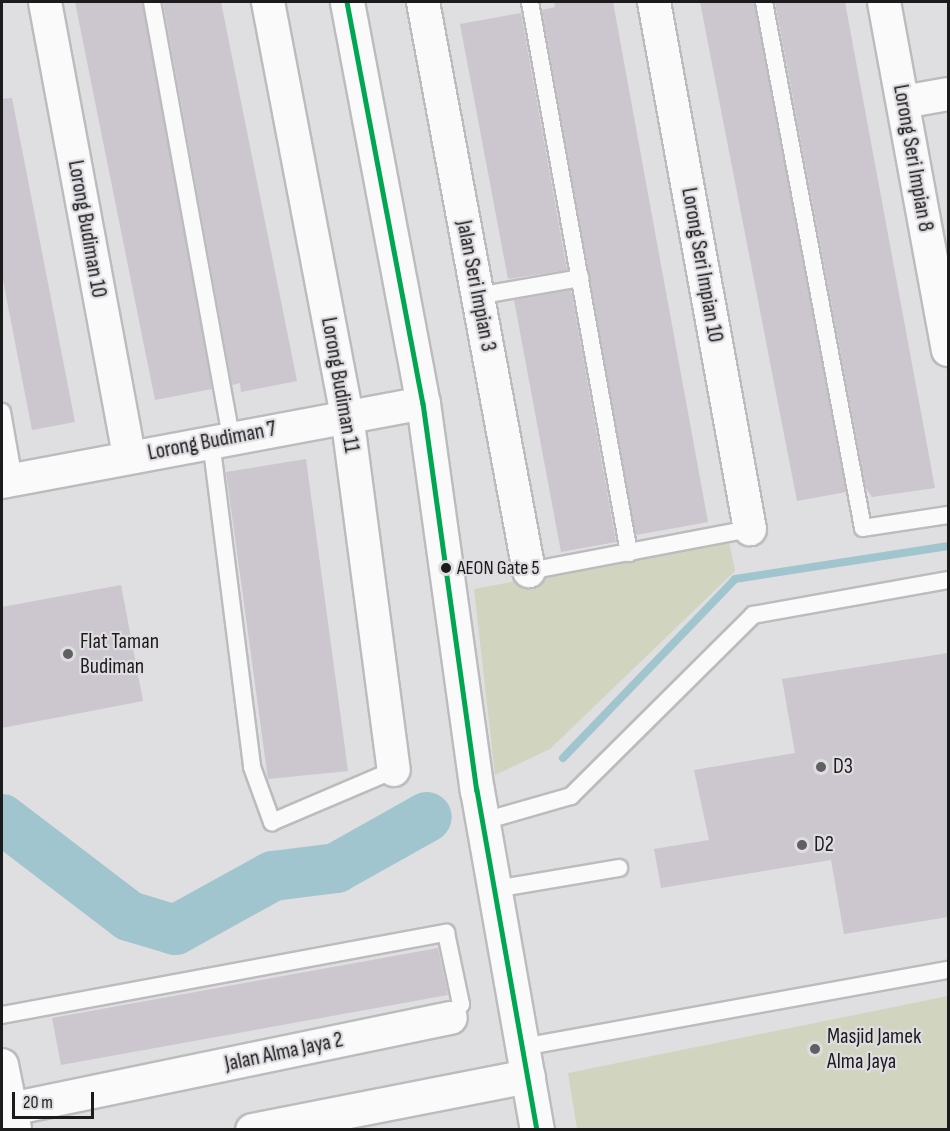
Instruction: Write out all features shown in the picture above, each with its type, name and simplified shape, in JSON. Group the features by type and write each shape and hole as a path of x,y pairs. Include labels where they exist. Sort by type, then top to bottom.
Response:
{"street":[{"name":"Lorong Budiman 10","path":"45,2 129,457"},
{"name":"Lorong Budiman 11","path":"268,2 347,415 394,770"},
{"path":"347,2 423,403 484,821 537,1130"},
{"name":"Jalan Seri Impian 3","path":"423,2 529,571"},
{"name":"Lorong Seri Impian 10","path":"654,2 750,529"},
{"name":"Lorong Seri Impian 8","path":"884,2 948,350"},
{"path":"903,102 948,94"},
{"name":"Lorong Budiman 7","path":"8,481 347,415 423,403"},
{"name":"Jalan Alma Jaya 2","path":"13,1119 452,1018"},
{"path":"252,1130 526,1062"},
{"path":"2,1065 13,1119"}],"lane":[{"path":"152,2 221,439 252,767 272,822 394,770"},
{"path":"530,2 629,553"},
{"path":"764,2 863,528 948,515"},
{"path":"477,296 580,278"},
{"path":"2,412 8,481"},
{"path":"529,571 750,529"},
{"path":"484,821 571,796 753,615 948,580"},
{"path":"495,889 619,868"},
{"path":"2,1015 446,933 461,1004 452,1018"},
{"path":"526,1062 948,970"}],"green space":[{"path":"729,541 735,571 550,749 495,775 474,589"},
{"name":"Masjid Jamek Alma Jaya","path":"948,996 948,1129 577,1129 568,1073"}],"building":[{"path":"75,2 142,2 212,389 155,400"},
{"path":"163,2 221,2 297,381 241,392 240,383 232,385"},
{"path":"554,2 613,2 708,522 636,535 542,10 555,7"},
{"path":"700,2 754,2 846,492 797,501"},
{"path":"775,2 845,2 935,488 872,497 866,488"},
{"path":"521,13 567,270 508,279 460,24"},
{"path":"12,98 75,422 32,430 2,275 2,99"},
{"path":"571,290 616,542 561,552 514,300"},
{"path":"306,459 348,771 268,779 226,472"},
{"name":"Flat Taman Budiman","path":"121,585 143,701 2,728 2,607"},
{"path":"948,653 948,917 844,934 831,860 661,888 654,849 709,840 694,770 795,753 782,679"},
{"path":"438,948 448,995 61,1065 52,1018"}],"waterway":[{"path":"563,758 735,579 948,546"},
{"path":"2,819 129,916 175,930 273,876 336,868 427,817"}],"transit line":[{"path":"347,2 423,403 477,790 537,1130"}],"place":[{"name":"AEON Gate 5","path":"446,568"},
{"name":"Flat Taman Budiman","path":"68,654"},
{"name":"D3","path":"821,767"},
{"name":"D2","path":"802,845"},
{"name":"Masjid Jamek Alma Jaya","path":"815,1049"}]}
